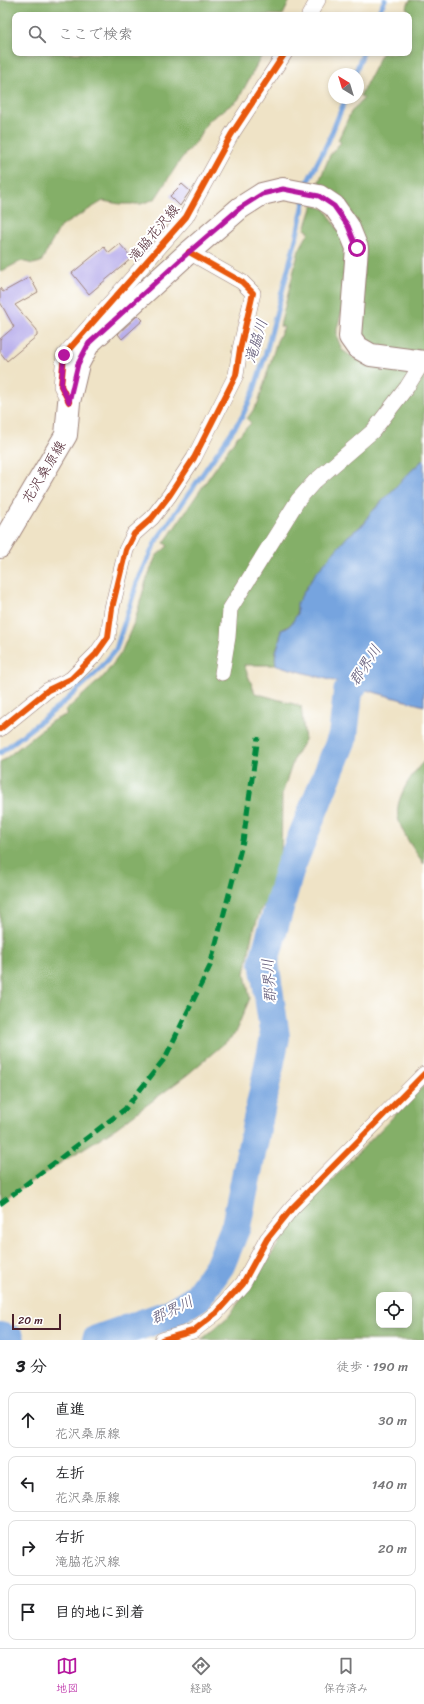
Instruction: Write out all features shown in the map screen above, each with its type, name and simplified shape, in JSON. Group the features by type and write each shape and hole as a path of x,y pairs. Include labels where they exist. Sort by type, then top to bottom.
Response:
{"main road":[{"name":"花沢桑原線","path":"0,547 66,435 69,402 78,364 89,343 240,208 262,194 283,189 297,191 319,196 334,206 348,226 357,248 350,337 357,347 371,355 423,362"}],"street":[{"path":"311,12 318,0"},
{"name":"滝脇花沢線","path":"69,402 61,386 64,355 186,217 231,135 283,56"},
{"path":"0,729 48,690 71,678 96,654 108,637 112,608 126,550 134,534 156,512 194,458 236,375 240,349 253,293 242,282 189,252"},
{"path":"222,673 228,637 230,609 298,500 314,482 374,431 407,387 423,362"},
{"path":"162,1340 193,1331 216,1313 243,1283 267,1239 293,1207 424,1074"}],"green space":[{"path":"0,0 290,0 284,12 12,12 12,56 261,56 238,100 208,121 198,139 181,159 155,199 141,204 120,204 103,201 60,227 41,262 33,264 21,261 0,272"},
{"path":"410,0 424,0 424,352 394,354 368,343 359,326 365,252 322,186 318,184 330,155 341,142 338,140 351,112 358,104 364,104 364,88 380,56 412,56 412,12 407,12 409,10 406,8"},
{"path":"313,205 325,209 345,241 345,301 337,328 337,337 342,350 354,358 424,372 424,459 368,516 365,523 348,536 297,608 296,616 293,622 281,630 280,639 276,650 276,665 244,665 255,693 301,706 305,740 295,756 282,794 281,869 272,898 261,909 252,935 245,974 250,998 234,1035 187,1075 116,1128 0,1201 0,763 52,721 68,714 65,711 104,676 121,653 135,620 146,581 156,556 168,546 164,543 236,438 251,423 247,419 258,403 277,341 284,327 280,326 299,250 309,232 305,229"},
{"path":"424,761 424,864 404,833 399,821 398,806 404,789"},
{"path":"424,1085 424,1340 201,1340 229,1316 263,1268 294,1219"}],"water":[{"path":"424,459 424,706 276,665 276,651 280,640 281,630 287,628 292,623 297,614 297,603 315,574 348,536 365,523 368,516"}],"building":[{"path":"182,184 190,191 180,206 170,196"},
{"path":"120,244 132,258 89,294 72,273 104,247 109,253"},
{"path":"30,277 38,292 15,305 37,330 37,336 7,361 0,352 0,339 14,327 0,302 0,288 3,292"},
{"path":"138,315 143,320 122,339 118,334"}],"waterway":[{"name":"滝脇川","path":"379,12 385,0"},
{"name":"滝脇川","path":"357,68 362,56"},
{"name":"滝脇川","path":"306,188 308,181 328,142 344,104"},
{"name":"滝脇川","path":"0,753 61,705 98,671 116,649 137,583 156,541 242,417 253,393 265,356 296,239 305,198"},
{"name":"郡界川","path":"97,1340 168,1315 198,1297 220,1265 236,1226 275,1037 264,961 290,868 343,736 348,692 373,652"},
{"name":"郡界川","path":"0,1337 10,1340"}],"marked path":[{"path":"0,1204 125,1109 165,1058 210,966 243,841 258,737"}],"cycle path":[{"path":"69,402 61,386 64,355 186,217 231,135 283,56"},
{"path":"0,729 48,690 71,679 96,654 108,637 112,608 126,550 134,534 152,518 169,496 194,458 236,375 240,349 253,293 242,282 189,252"},
{"path":"162,1340 193,1331 216,1313 243,1283 267,1239 293,1207 424,1074"}],"route":[{"path":"64,355 61,386 69,402 78,364 89,343 240,208 262,194 283,189 319,196 334,206 348,226 357,248"}]}
